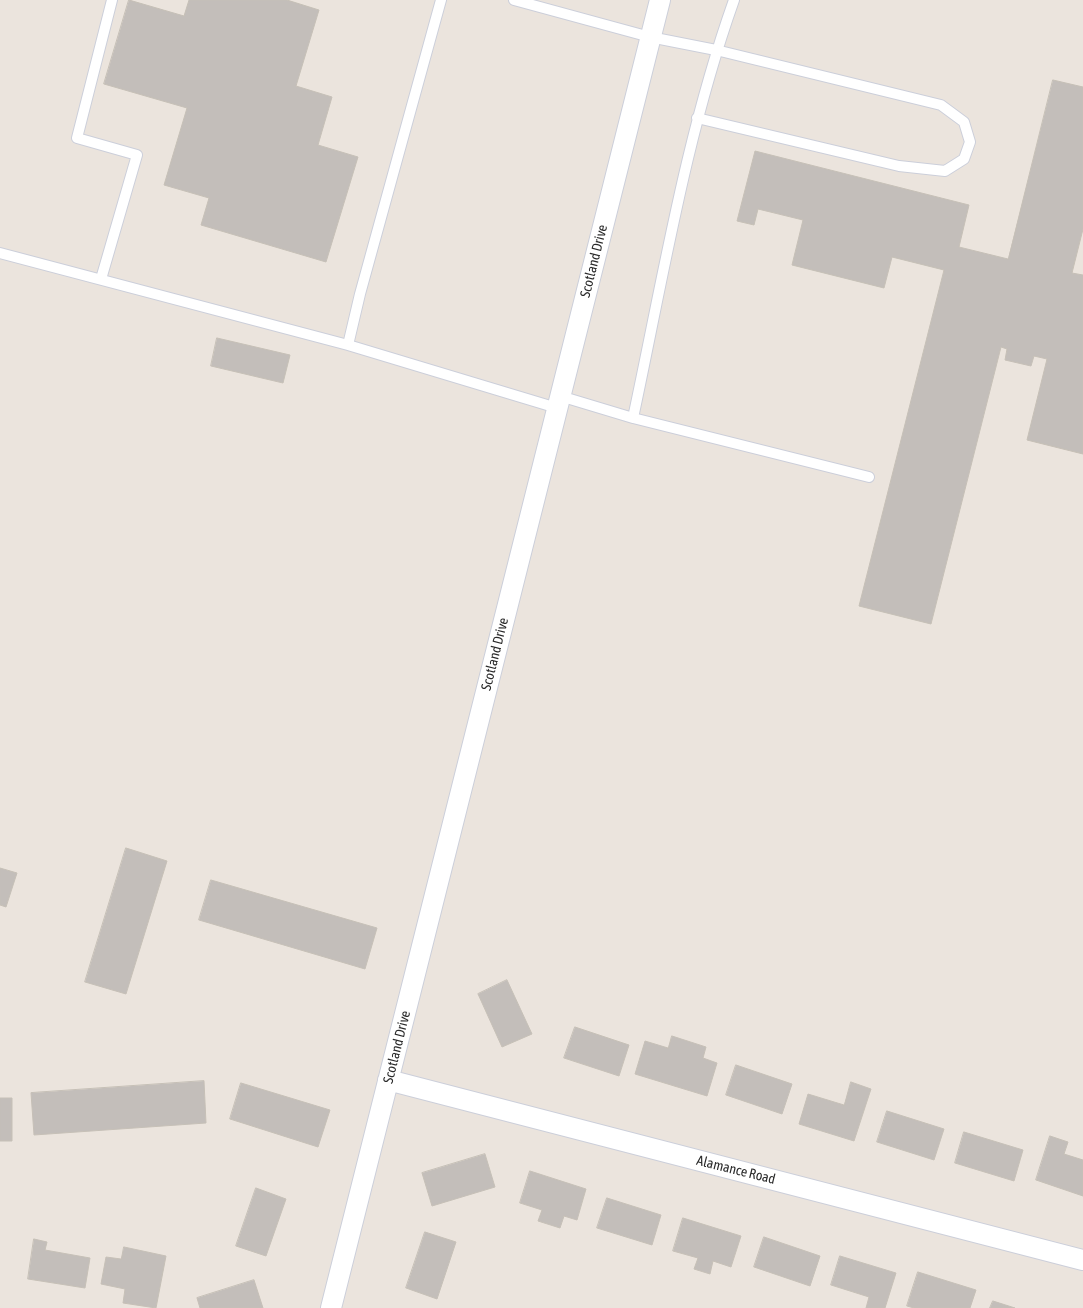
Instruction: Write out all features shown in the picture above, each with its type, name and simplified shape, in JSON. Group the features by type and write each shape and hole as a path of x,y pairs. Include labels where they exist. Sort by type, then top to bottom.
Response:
{"street":[{"name":"Scotland Drive","path":"331,1308 660,0"},
{"name":"Alamance Road","path":"388,1080 1083,1260"}],"lane":[{"path":"102,279 137,155 77,138 112,0"},
{"path":"348,345 360,294 441,0"},
{"path":"514,0 650,37 716,50 940,105 964,122 970,142 964,159 945,171 899,166 697,118"},
{"path":"633,418 697,118 716,50 734,0"},
{"path":"0,253 559,402 633,418 869,477"}],"building":[{"path":"129,0 184,16 189,0 287,0 319,10 296,86 332,97 318,145 358,157 326,262 201,225 209,198 164,185 187,108 104,84"},
{"path":"1053,80 1083,87 1083,229 1072,273 1083,275 1083,454 1027,440 1047,359 1034,356 1031,366 1005,360 1007,349 1001,347 931,624 859,606 944,270 892,257 884,288 792,265 803,220 758,209 754,225 737,221 755,151 969,205 959,247 1008,259"},
{"path":"217,338 290,355 283,383 211,366"},
{"path":"126,848 167,861 126,994 85,982"},
{"path":"0,868 17,873 6,907 0,905"},
{"path":"211,880 377,928 365,969 199,920"},
{"path":"507,980 532,1034 502,1047 478,994"},
{"path":"575,1027 629,1045 619,1076 564,1058"},
{"path":"672,1036 706,1047 703,1058 717,1063 707,1096 635,1074 645,1041 668,1048"},
{"path":"736,1065 792,1084 782,1114 726,1095"},
{"path":"204,1081 206,1123 34,1135 31,1093"},
{"path":"851,1082 871,1089 854,1141 799,1124 808,1094 844,1105"},
{"path":"241,1083 330,1110 318,1147 230,1119"},
{"path":"0,1098 12,1098 12,1141 0,1141"},
{"path":"887,1111 944,1129 934,1160 877,1142"},
{"path":"964,1132 1023,1150 1014,1181 955,1163"},
{"path":"1050,1136 1068,1142 1064,1154 1083,1160 1083,1196 1036,1180"},
{"path":"485,1154 495,1187 432,1206 422,1173"},
{"path":"530,1171 586,1189 577,1220 564,1216 560,1228 538,1221 542,1210 520,1203"},
{"path":"256,1188 286,1199 266,1256 236,1246"},
{"path":"607,1198 661,1215 652,1245 597,1228"},
{"path":"683,1218 741,1236 731,1267 713,1261 710,1274 694,1269 698,1258 673,1251"},
{"path":"425,1232 456,1242 437,1299 406,1288"},
{"path":"764,1237 820,1256 810,1286 754,1267"},
{"path":"34,1239 47,1242 45,1250 90,1258 85,1288 28,1279"},
{"path":"124,1247 166,1256 156,1308 123,1303 125,1289 101,1284 106,1257 121,1259"},
{"path":"840,1256 896,1273 885,1308 866,1308 869,1297 831,1285"},
{"path":"918,1272 976,1290 970,1308 914,1308 907,1306"},
{"path":"254,1280 263,1308 200,1308 197,1298"},
{"path":"993,1301 1015,1308 990,1308"}]}
